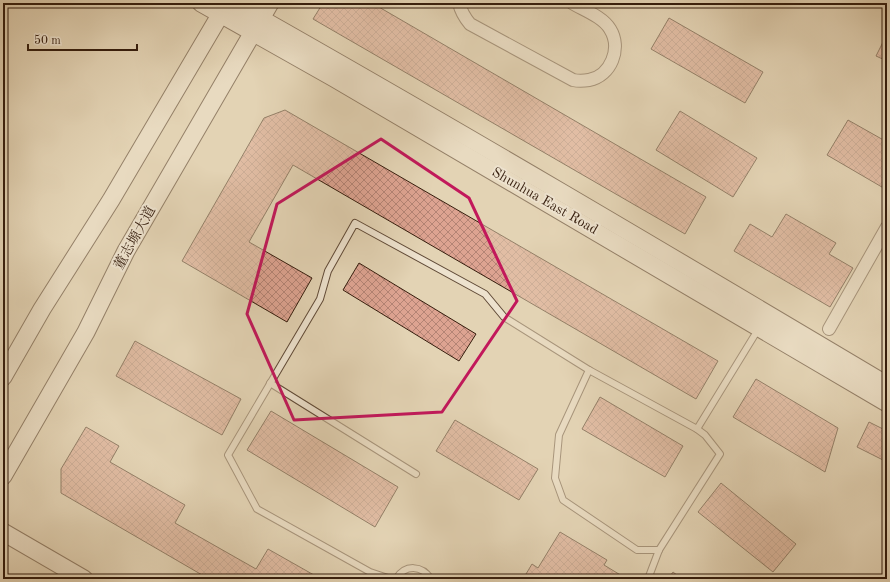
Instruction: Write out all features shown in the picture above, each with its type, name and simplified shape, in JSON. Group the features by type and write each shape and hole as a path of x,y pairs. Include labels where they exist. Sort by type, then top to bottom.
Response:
{"street":[{"name":"Shunhua East Road","path":"201,3 224,8 257,26 343,65 887,384"},
{"name":"Shunhua East Road","path":"233,3 257,26 341,82 887,403"},
{"name":"董志塬大道","path":"3,476 86,332 126,251 270,3"},
{"path":"460,3 465,18 470,24 573,80 589,80 596,78 608,68 615,52 615,44 610,29 605,23 572,3"},
{"path":"3,377 42,309 111,200 224,8"},
{"path":"829,329 887,227"},
{"path":"3,532 84,579"}],"lane":[{"path":"391,579 370,572 257,509 228,455 320,299 328,271 355,223 484,294 504,317 589,370 705,434 720,454 659,550 648,579"},
{"path":"696,429 759,328"},
{"path":"589,370 559,435 555,478 563,500 637,550 659,550"},
{"path":"270,383 416,474"},
{"path":"396,579 398,575 404,571 410,568 416,568 422,570 431,579"}],"highlighted area":[{"path":"381,139 469,198 517,301 442,412 294,420 247,314 277,204"}],"building":[{"path":"323,3 372,3 706,197 685,234 313,19"},
{"path":"669,18 763,72 745,103 651,49"},
{"path":"887,34 887,61 876,56"},
{"path":"285,110 718,361 696,399 293,165 249,242 312,278 287,322 182,261 264,118"},
{"path":"680,111 757,158 733,197 656,150"},
{"path":"848,120 887,142 887,190 827,155"},
{"path":"786,214 836,243 829,254 853,268 830,307 734,251 750,224 772,237"},
{"path":"359,263 476,334 459,361 343,290"},
{"path":"135,341 241,399 222,435 116,376"},
{"path":"756,379 838,428 825,472 733,417"},
{"path":"600,397 683,446 665,477 582,429"},
{"path":"271,411 398,487 375,527 247,450"},
{"path":"455,420 538,469 519,500 436,451"},
{"path":"869,422 887,431 887,462 857,447"},
{"path":"86,427 119,446 110,462 185,505 175,523 256,569 268,549 321,579 209,579 61,493 61,469"},
{"path":"721,483 796,544 773,572 698,512"},
{"path":"560,532 607,560 604,565 627,579 523,579 532,564 538,568"},
{"path":"673,572 682,579 668,579"}]}
